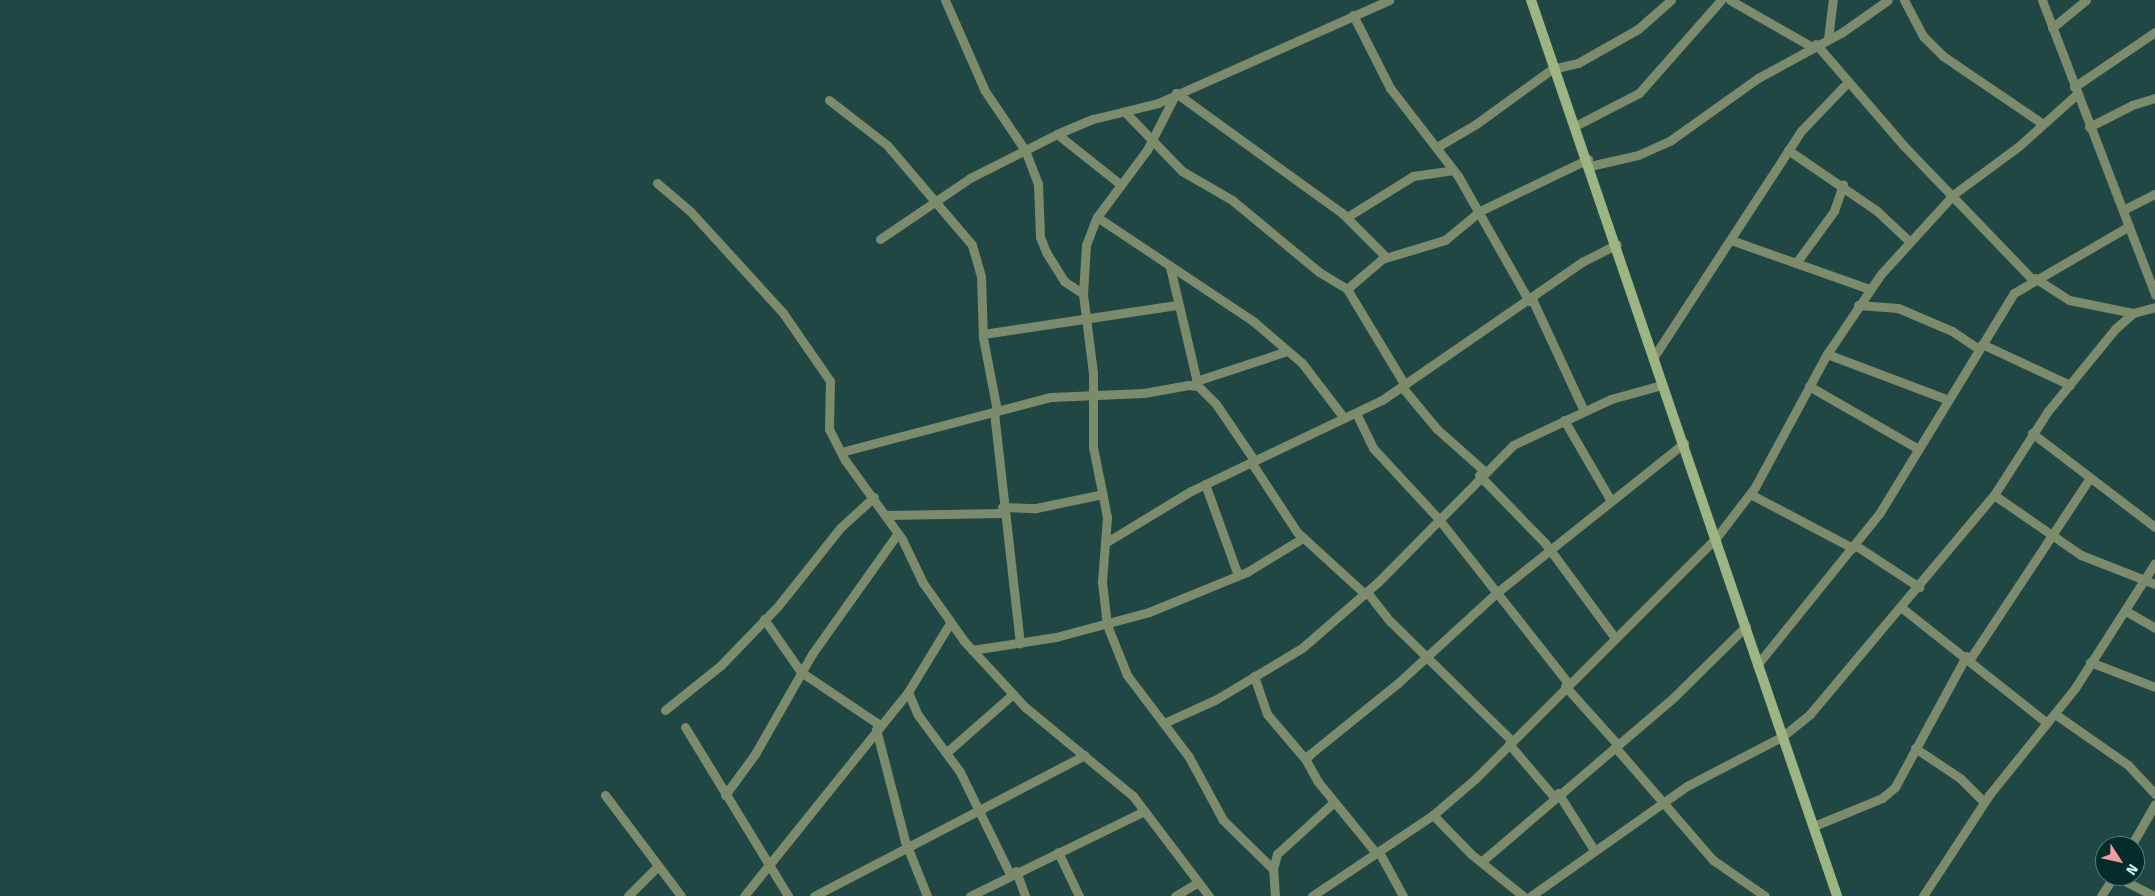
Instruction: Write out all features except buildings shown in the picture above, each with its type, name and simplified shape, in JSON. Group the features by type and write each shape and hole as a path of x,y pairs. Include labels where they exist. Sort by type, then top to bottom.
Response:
{"street":[{"path":"945,0 985,91 1025,150 1038,184 1040,237 1046,252 1064,281 1083,294"},
{"path":"880,239 937,200 1025,150 1058,134 1093,119 1126,113 1176,93 1388,0"},
{"path":"1531,0 1552,68 1589,163 1617,244 1662,385 1684,444 1746,626 1757,665 1837,896"},
{"path":"1437,147 1476,124 1552,68 1578,63 1638,30 1671,0"},
{"path":"1575,126 1639,93 1721,0"},
{"path":"1730,0 1814,46 2034,279 2069,300 2133,313 2155,307"},
{"path":"1828,39 1833,0"},
{"path":"1347,289 1386,257 1445,240 1480,211 1589,163 1638,155 1671,140 1888,0"},
{"path":"1904,0 1923,36 1943,56 2043,124"},
{"path":"2042,0 2075,91 2153,284 2155,295"},
{"path":"2052,28 2086,0"},
{"path":"1353,15 1390,88 1454,170 1480,211 1531,300 1584,411"},
{"path":"1312,896 1433,815 1511,743 1566,685 1716,538 1750,494 1827,354 1868,289 1908,240 1954,194 2043,124 2075,91 2155,32"},
{"path":"1653,358 1788,150 1848,82"},
{"path":"1176,93 1152,140 1097,217 1086,245 1083,294 1088,320 1094,393 1092,448 1103,494 1105,543 1102,582 1107,625 1127,675 1192,763 1223,820 1273,869"},
{"path":"1176,93 1347,217 1386,257"},
{"path":"2090,127 2132,104 2155,98"},
{"path":"829,100 887,145 937,200 972,245 980,276 983,334 995,412 1003,510 1020,644"},
{"path":"1126,113 1182,171 1232,200 1319,272 1347,289 1404,386 1436,430 1481,473 1551,551 1615,638"},
{"path":"1058,134 1120,184"},
{"path":"1788,150 1843,185 1896,225 1908,240"},
{"path":"1347,217 1412,176 1454,170"},
{"path":"657,183 690,211 783,313 825,373 830,381 829,429 841,452 898,533 923,583 950,623 1013,694 1085,755 1144,811 1209,896"},
{"path":"1796,263 1834,211 1843,185"},
{"path":"2123,210 2155,194"},
{"path":"1097,217 1253,321 1309,371 1344,418"},
{"path":"1757,665 1854,547 1949,400 2014,293 2034,279 2129,226"},
{"path":"1731,240 1868,289"},
{"path":"1105,543 1205,484 1356,413 1404,386 1531,300 1582,262 1617,244"},
{"path":"1170,267 1177,305 1197,384 1252,461 1272,499 1303,538 1366,593 1511,743 1556,795 1594,850"},
{"path":"983,334 1088,320 1177,305"},
{"path":"1858,305 1898,308 1952,330 1981,347 2070,385"},
{"path":"1531,896 1665,802 1783,736 1831,692 1994,495 2032,433 2070,385 2133,313"},
{"path":"841,452 1062,395 1197,384 1287,351"},
{"path":"1827,354 1949,400"},
{"path":"1164,723 1254,676 1302,648 1366,593 1437,517 1481,473 1513,445 1584,411 1662,385"},
{"path":"1809,386 1917,448"},
{"path":"1356,413 1373,448 1437,517 1566,685 1617,746 1714,860 1764,896"},
{"path":"1564,420 1610,500"},
{"path":"2032,433 2089,480 2155,527"},
{"path":"1306,760 1427,656 1495,594 1551,551 1610,500 1684,444"},
{"path":"1814,826 1882,798 1895,787 1915,748 1968,658 2050,533 2089,480"},
{"path":"1205,484 1238,576"},
{"path":"886,515 1036,508 1103,494"},
{"path":"1750,494 1854,547 1919,587"},
{"path":"1994,495 2081,555 2144,582 2155,584"},
{"path":"665,710 721,665 764,619 840,528 874,497"},
{"path":"725,795 756,754 801,672 898,533"},
{"path":"972,650 1020,644 1107,625 1238,576 1303,538"},
{"path":"1922,896 1984,802 2055,714 2126,611 2155,563"},
{"path":"1902,608 1968,658 2047,723"},
{"path":"2126,611 2155,628"},
{"path":"764,619 801,672 878,727 907,845 927,896"},
{"path":"744,896 908,692 950,623"},
{"path":"1481,862 1556,795 1617,746 1746,626"},
{"path":"2090,662 2155,687"},
{"path":"1254,676 1267,714 1306,760 1334,802 1378,853 1403,896"},
{"path":"908,692 918,715 948,752 976,810 1025,896"},
{"path":"948,752 1013,694"},
{"path":"2055,714 2128,765 2155,794"},
{"path":"685,727 788,896"},
{"path":"1915,748 1960,778 1984,802"},
{"path":"814,896 907,845 1085,755"},
{"path":"605,794 681,896"},
{"path":"1275,896 1273,869 1286,843 1334,802"},
{"path":"2137,836 2155,804"},
{"path":"970,896 1013,872 1144,811"},
{"path":"1433,815 1481,862 1523,896"},
{"path":"1058,852 1079,896"},
{"path":"628,896 658,866"},
{"path":"1175,896 1198,882"},
{"path":"2134,886 2154,896"}]}
